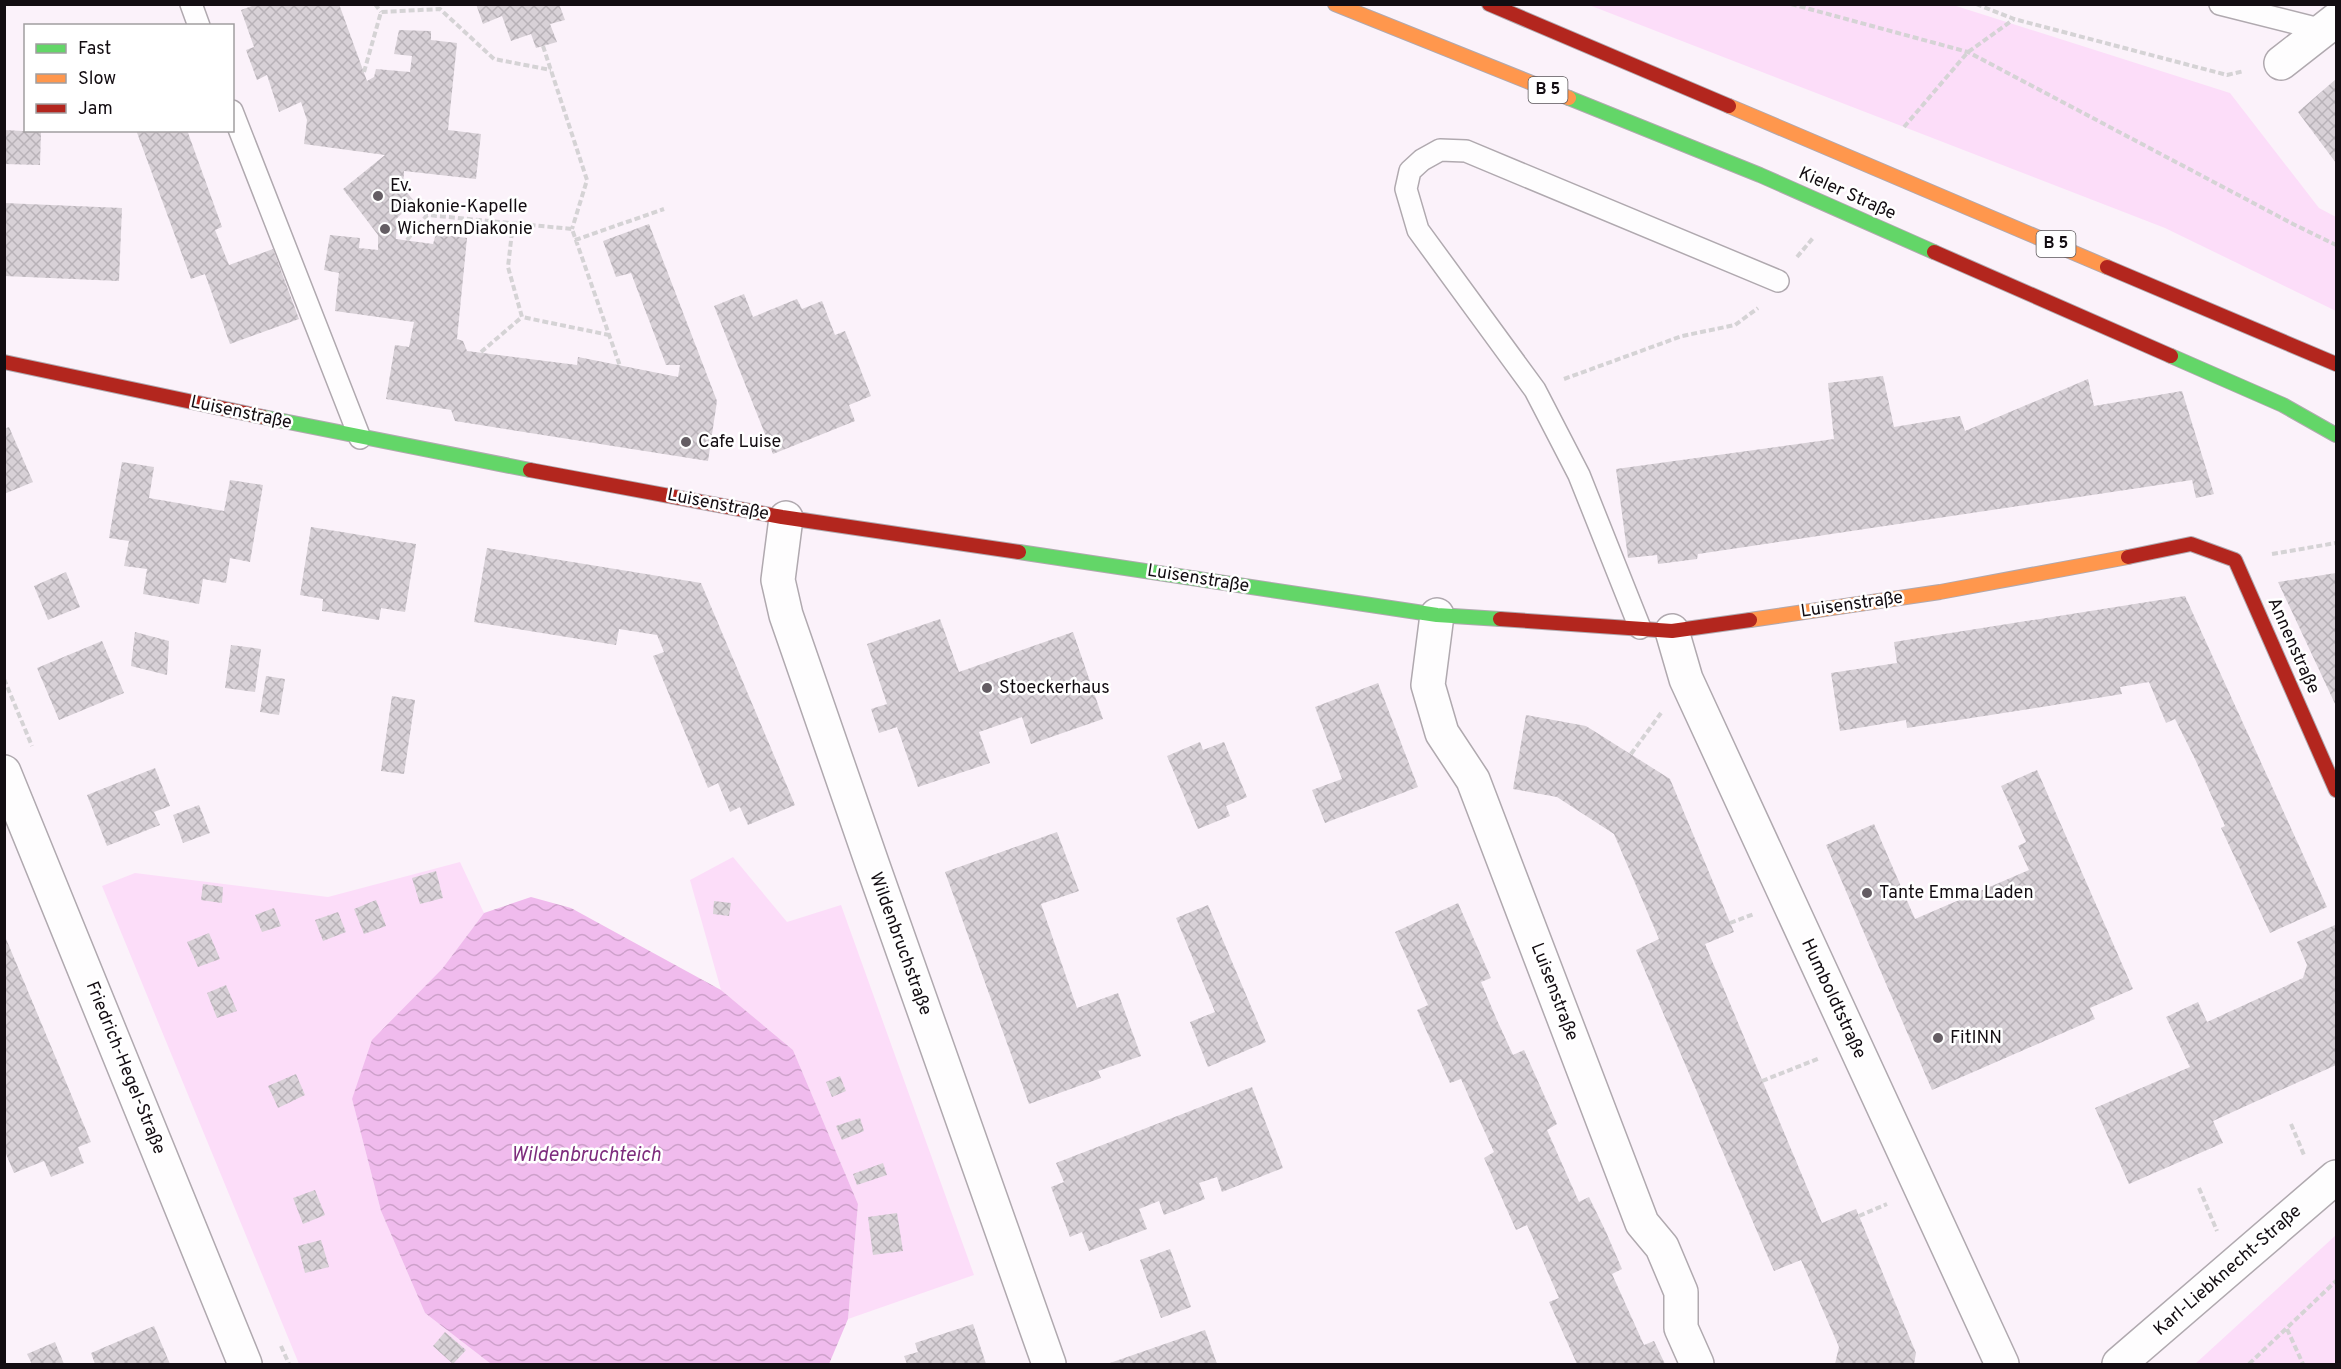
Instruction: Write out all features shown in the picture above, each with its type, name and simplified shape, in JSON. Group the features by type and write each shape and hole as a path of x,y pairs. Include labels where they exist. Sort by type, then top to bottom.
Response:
{"street":[{"name":"Kieler Straße","path":"1335,4 1760,175 2283,405 2337,435"},
{"name":"Kieler Straße","path":"1489,4 2337,364"},
{"path":"2281,63 2330,25"},
{"name":"Luisenstraße","path":"4,362 360,438 786,518 1437,615 1672,631 1940,592 2191,544 2235,560"},
{"name":"Wildenbruchstraße","path":"786,518 778,580 786,615 1050,1365"},
{"name":"Annenstraße","path":"2235,560 2337,790"},
{"name":"Luisenstraße","path":"1437,615 1428,685 1442,733 1473,780 1642,1223 1662,1247 1681,1292 1681,1328 1697,1365"},
{"name":"Humboldtstraße","path":"1672,631 1686,679 2002,1365"},
{"name":"Friedrich-Hegel-Straße","path":"4,772 245,1365"},
{"name":"Karl-Liebknecht-Straße","path":"2119,1365 2337,1177"}],"lane":[{"path":"191,4 199,24"},
{"path":"2220,4 2330,25"},
{"path":"234,116 360,438"},
{"path":"1640,628 1579,475 1535,390 1418,230 1406,189 1410,171 1422,160 1440,150 1466,151 1778,280"}],"path":[{"path":"375,4 381,12"},
{"path":"1791,4 1968,52 2337,245"},
{"path":"1976,4 2014,19 2227,75"},
{"path":"381,12 441,7 495,59 551,70"},
{"path":"364,72 381,12"},
{"path":"1904,127 1968,52 2014,19"},
{"path":"543,46 587,180 572,229 620,366"},
{"path":"575,240 664,209"},
{"path":"407,240 427,215 572,229"},
{"path":"513,223 508,267 522,317"},
{"path":"522,317 609,335"},
{"path":"482,352 522,317"},
{"path":"1535,390 1682,336 1735,325"},
{"path":"2235,560 2337,543"},
{"path":"1762,1081 1854,1044"},
{"path":"2249,1365 2337,1281"},
{"path":"2287,1329 2303,1365"}],"shaded area":[{"path":"1589,5 1953,5 2230,93 2319,208 2336,217 2336,311 2165,228"},
{"path":"733,857 787,922 841,905 974,1275 848,1319 858,1204 793,1050 721,990 690,880"},
{"path":"460,862 484,913 442,969 352,1099 381,1211 425,1313 491,1364 299,1364 102,886 135,873 328,897"},
{"path":"2336,1235 2336,1364 2195,1364"}],"water":[{"name":"Wildenbruchteich","path":"531,897 571,908 721,990 793,1050 858,1204 848,1319 829,1364 491,1364 425,1313 381,1211 352,1099 372,1040 442,969 484,913"}],"building":[{"name":"WichernDiakonie","path":"257,4 339,4 367,81 374,77 376,69 410,72 412,56 394,54 399,30 431,31 431,40 457,43 448,130 481,134 476,179 404,171 403,188 415,202 397,218 396,239 433,244 436,234 467,238 457,339 463,341 467,351 577,365 578,357 678,377 680,365 666,365 631,273 616,277 603,241 649,224 717,401 708,461 455,421 451,410 386,399 395,345 409,347 414,322 335,311 339,273 324,270 330,235 360,238 359,248 378,250 378,235 343,189 385,155 304,144 307,120 301,102 279,112 267,75 257,80 246,50 254,47 241,10"},
{"path":"476,4 559,4 565,20 550,24 557,42 536,48 531,34 511,41 502,16 483,24"},
{"path":"2336,79 2336,163 2298,112"},
{"path":"4,130 41,132 40,165 4,164"},
{"path":"137,132 188,132 222,227 215,230 229,265 273,249 299,319 230,344 205,274 191,279"},
{"path":"4,203 122,208 119,281 4,276"},
{"path":"744,294 753,317 797,299 802,309 822,301 835,335 845,331 871,396 849,405 855,421 773,454 714,306"},
{"path":"1883,376 1894,427 1960,416 1965,431 2088,379 2094,406 2182,391 2214,494 2196,498 2192,480 1698,554 1697,559 1658,564 1657,555 1628,558 1616,469 1834,439 1828,383"},
{"path":"9,427 33,482 4,494 4,429"},
{"path":"122,462 154,467 149,498 224,511 230,480 263,485 250,562 230,558 226,583 203,579 199,604 143,594 147,569 124,566 129,541 109,538"},
{"path":"311,527 416,544 405,612 381,608 379,620 322,611 323,599 300,595"},
{"path":"487,548 701,583 795,805 748,825 740,807 730,812 718,783 708,788 653,656 664,652 657,635 619,629 616,645 474,622"},
{"path":"66,572 80,607 48,620 34,586"},
{"path":"2336,573 2336,706 2278,582"},
{"path":"2185,596 2327,907 2270,933 2221,828 2225,826 2195,759 2175,719 2166,723 2149,682 2120,687 2122,694 2042,707 1907,728 1906,720 1840,731 1831,673 1897,663 1894,642"},
{"name":"Stoeckerhaus","path":"940,619 959,672 1073,632 1103,719 1031,744 1022,717 979,732 990,763 918,787 897,727 879,733 871,709 887,704 867,644"},
{"path":"135,632 169,641 167,675 131,666"},
{"path":"102,641 124,693 59,720 37,668"},
{"path":"231,645 261,649 255,692 225,688"},
{"path":"266,676 285,679 279,715 260,712"},
{"path":"1378,683 1418,787 1325,823 1312,790 1342,779 1315,707"},
{"path":"392,696 415,700 404,774 381,771"},
{"path":"1526,715 1586,726 1670,779 1734,932 1705,944 1822,1223 1856,1209 1916,1353 1914,1364 1835,1364 1839,1347 1801,1260 1774,1271 1636,950 1659,939 1614,834 1557,797 1513,789"},
{"path":"1200,742 1203,750 1224,742 1247,797 1226,806 1230,816 1198,829 1167,756"},
{"path":"155,768 170,806 154,812 160,825 107,846 87,795"},
{"path":"2037,770 2133,989 2090,1008 2095,1019 1932,1090 1826,845 1874,824 1915,919 2029,870 2018,846 2026,842 2001,786"},
{"path":"199,805 210,833 183,843 173,815"},
{"path":"1057,832 1079,891 1041,904 1077,1008 1118,993 1141,1056 1098,1071 1101,1078 1029,1104 945,872"},
{"path":"436,871 443,898 420,904 412,878"},
{"path":"203,884 223,887 222,903 201,900"},
{"path":"376,900 386,926 364,934 354,909"},
{"path":"714,901 731,903 729,916 713,914"},
{"path":"1458,903 1491,978 1481,982 1496,1018 1513,1055 1524,1050 1557,1124 1547,1130 1579,1202 1589,1197 1622,1269 1612,1274 1644,1345 1654,1341 1665,1364 1577,1364 1549,1302 1559,1298 1527,1225 1516,1230 1484,1158 1494,1152 1461,1079 1450,1083 1417,1010 1428,1005 1395,932"},
{"path":"1208,905 1266,1042 1208,1067 1190,1022 1215,1012 1176,918"},
{"path":"274,908 281,926 262,932 255,915"},
{"path":"338,912 346,932 323,941 315,920"},
{"path":"2335,925 2336,1065 2213,1121 2223,1143 2129,1184 2095,1108 2190,1067 2166,1017 2198,1002 2207,1022 2303,978 2307,965 2297,942"},
{"path":"209,933 220,959 198,967 187,942"},
{"path":"4,934 91,1142 78,1147 84,1163 51,1177 44,1161 14,1173 4,1149"},
{"path":"226,985 237,1011 217,1018 207,993"},
{"path":"296,1074 305,1095 278,1108 268,1086"},
{"path":"840,1076 846,1091 832,1097 826,1082"},
{"path":"1252,1087 1283,1168 1222,1192 1217,1177 1199,1183 1205,1199 1164,1215 1159,1201 1139,1209 1147,1229 1089,1251 1082,1232 1070,1237 1051,1187 1064,1182 1056,1163"},
{"path":"860,1118 864,1131 842,1140 836,1126"},
{"path":"883,1163 887,1175 857,1185 853,1174"},
{"path":"315,1190 325,1215 303,1224 293,1198"},
{"path":"897,1213 903,1251 873,1255 868,1217"},
{"path":"321,1240 329,1267 305,1273 298,1246"},
{"path":"1170,1249 1191,1307 1161,1318 1140,1260"},
{"path":"973,1324 986,1364 907,1364 904,1356 918,1352 915,1343"},
{"path":"154,1326 170,1364 95,1364 91,1353"},
{"path":"1205,1330 1217,1364 1107,1364"},
{"path":"445,1332 466,1350 453,1364 433,1346"},
{"path":"55,1342 64,1364 32,1364 27,1354"}],"traffic: fast":[{"path":"1569,98 1760,175 1934,252"},
{"path":"2171,356 2283,405 2336,435"},
{"path":"263,417 530,470"},
{"path":"1019,552 1437,615 1500,619"}],"traffic: slow":[{"path":"1335,4 1569,98"},
{"path":"1729,106 2107,267"},
{"path":"1750,620 1940,592 2128,557"}],"traffic: jam":[{"path":"1489,4 1729,106"},
{"path":"1934,252 2171,356"},
{"path":"2107,267 2336,364"},
{"path":"4,362 263,417"},
{"path":"530,470 782,517 1019,552"},
{"path":"2128,557 2191,544 2235,560 2336,790"},
{"path":"1500,619 1672,631 1750,620"}],"place":[{"name":"Ev. Diakonie-Kapelle","path":"378,196"},
{"name":"WichernDiakonie","path":"385,229"},
{"name":"Cafe Luise","path":"686,442"},
{"name":"Stoeckerhaus","path":"987,688"},
{"name":"Tante Emma Laden","path":"1867,893"},
{"name":"FitINN","path":"1938,1038"}]}
